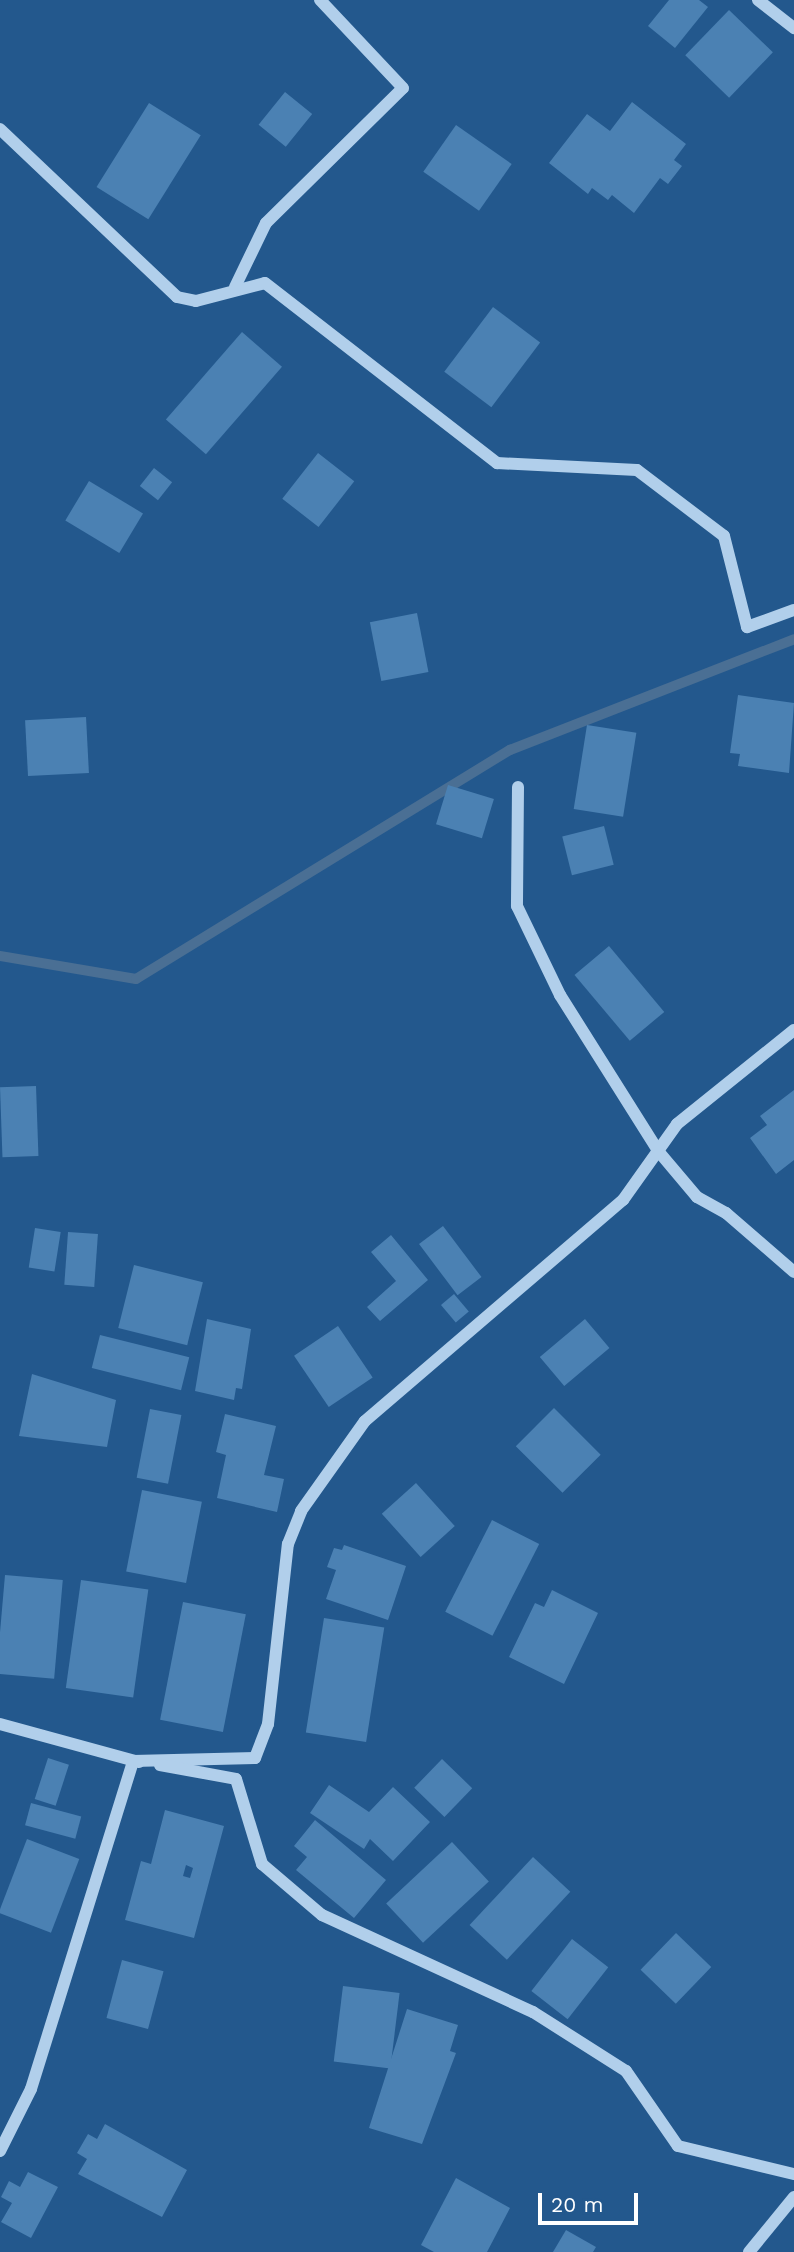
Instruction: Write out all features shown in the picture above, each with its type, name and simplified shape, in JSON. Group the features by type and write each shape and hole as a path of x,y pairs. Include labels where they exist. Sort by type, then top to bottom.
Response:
{"street":[{"path":"235,286 266,223 403,88 320,0"},
{"path":"758,0 794,28"},
{"path":"0,129 177,297 196,301 235,286 265,283 497,463 637,470 724,536 747,627 794,610"},
{"path":"517,787 517,906 560,995 659,1152 697,1196 794,1272"},
{"path":"133,1760 255,1758 268,1724 288,1544 301,1511 365,1421 623,1200 677,1124 794,1030"},
{"path":"0,1724 133,1760 236,1779 262,1864 322,1915 533,2012 626,2071 678,2146 794,2175"},
{"path":"0,2151 31,2089 133,1760"},
{"path":"749,2252 794,2197"}],"building":[{"path":"669,0 699,0 708,7 675,48 648,26"},
{"path":"729,10 773,52 729,98 685,55"},
{"path":"285,92 312,114 286,147 259,125"},
{"path":"632,102 686,144 674,160 682,166 668,184 660,178 634,213 612,195 608,200 592,188 588,194 549,163 587,114 610,131"},
{"path":"149,103 201,135 148,219 97,187"},
{"path":"456,125 512,164 479,211 423,172"},
{"path":"493,307 540,343 491,407 444,372"},
{"path":"242,332 282,367 206,454 166,420"},
{"path":"318,453 354,481 319,527 282,499"},
{"path":"154,468 172,482 158,500 140,486"},
{"path":"89,481 143,513 119,553 65,520"},
{"path":"417,613 428,672 381,681 370,622"},
{"path":"738,695 794,703 789,773 738,766 740,754 730,753"},
{"path":"86,717 89,773 28,776 25,720"},
{"path":"587,725 636,733 623,817 574,809"},
{"path":"448,785 494,799 482,838 436,824"},
{"path":"604,826 614,865 572,875 562,836"},
{"path":"609,946 664,1012 630,1041 575,975"},
{"path":"36,1086 38,1156 2,1157 0,1087"},
{"path":"794,1090 794,1160 776,1174 750,1138 767,1125 760,1116"},
{"path":"443,1226 482,1277 458,1295 419,1244"},
{"path":"35,1228 61,1232 54,1272 29,1268"},
{"path":"68,1232 98,1234 94,1287 64,1285"},
{"path":"391,1235 428,1280 380,1321 367,1307 396,1281 371,1252"},
{"path":"134,1265 203,1282 187,1345 118,1328"},
{"path":"454,1294 469,1312 456,1323 441,1305"},
{"path":"207,1319 251,1329 242,1389 236,1388 234,1400 195,1391"},
{"path":"585,1319 609,1348 564,1386 540,1357"},
{"path":"338,1326 373,1377 329,1407 294,1356"},
{"path":"100,1335 189,1357 181,1390 92,1368"},
{"path":"32,1374 116,1400 107,1447 19,1436"},
{"path":"554,1408 601,1455 562,1493 516,1446"},
{"path":"150,1409 181,1415 168,1484 137,1478"},
{"path":"225,1414 276,1426 264,1475 284,1479 277,1512 217,1498 226,1455 216,1452"},
{"path":"416,1483 455,1526 421,1557 382,1514"},
{"path":"142,1490 202,1502 186,1583 126,1571"},
{"path":"492,1520 539,1544 492,1636 445,1612"},
{"path":"344,1545 406,1566 388,1620 326,1599 336,1570 327,1567 334,1548 342,1550"},
{"path":"5,1575 63,1580 54,1679 0,1674 0,1632"},
{"path":"81,1580 148,1589 133,1697 66,1688"},
{"path":"552,1590 598,1613 564,1684 509,1657 535,1603 544,1607"},
{"path":"183,1602 246,1614 223,1732 160,1720"},
{"path":"324,1618 384,1628 366,1742 306,1733"},
{"path":"48,1758 69,1765 56,1806 35,1799"},
{"path":"442,1759 472,1788 444,1817 414,1788"},
{"path":"329,1785 369,1812 393,1787 430,1822 393,1861 370,1839 364,1849 310,1813"},
{"path":"31,1803 81,1816 75,1839 25,1825"},
{"path":"165,1810 224,1826 194,1938 125,1920 141,1861 151,1864","holes":["186,1865 193,1868 190,1878 183,1876"]},
{"path":"315,1820 386,1880 354,1918 296,1870 307,1857 294,1846"},
{"path":"27,1839 79,1859 51,1933 0,1913"},
{"path":"452,1842 489,1881 423,1943 386,1903"},
{"path":"533,1857 570,1892 507,1960 470,1925"},
{"path":"676,1933 711,1967 676,2004 641,1970"},
{"path":"572,1939 608,1967 568,2019 531,1991"},
{"path":"122,1960 164,1971 148,2029 106,2018"},
{"path":"343,1986 400,1993 390,2068 334,2061"},
{"path":"407,2009 458,2025 450,2051 456,2053 422,2144 369,2128"},
{"path":"105,2124 187,2170 162,2217 78,2174 87,2159 77,2153 88,2134 97,2139"},
{"path":"28,2172 58,2187 31,2238 1,2222 12,2203 1,2197 9,2181 20,2187"},
{"path":"456,2178 510,2208 487,2252 434,2252 421,2245"},
{"path":"566,2230 596,2247 593,2252 553,2252"}],"waterway":[{"path":"0,956 136,979 510,750 794,639"}]}
